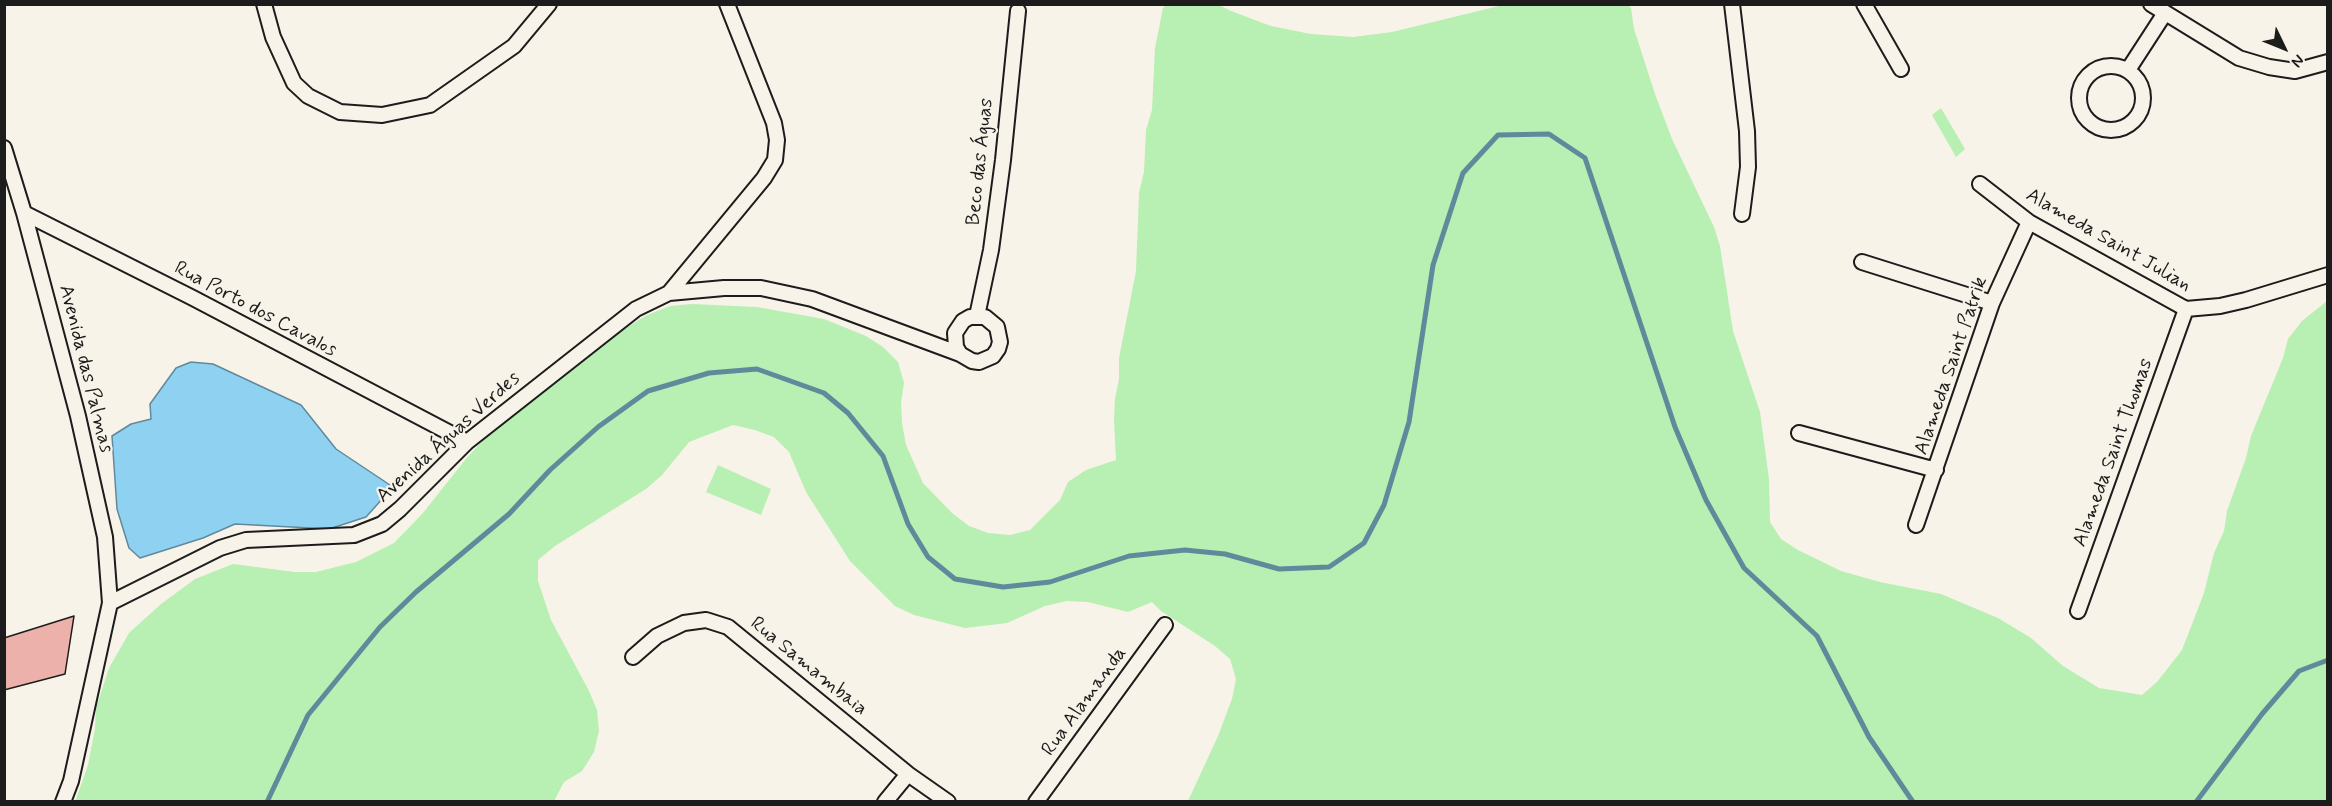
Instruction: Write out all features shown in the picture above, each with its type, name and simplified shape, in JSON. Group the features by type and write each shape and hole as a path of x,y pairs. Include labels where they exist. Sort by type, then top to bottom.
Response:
{"street":[{"path":"264,4 273,37 294,83 308,96 340,112 382,115 430,105 514,46 549,4"},
{"path":"669,293 764,177 775,160 777,140 774,123 727,4"},
{"path":"1732,4 1747,131 1748,167 1742,214"},
{"path":"1864,4 1902,69"},
{"path":"2151,4 2239,58 2269,67 2295,71 2328,62"},
{"name":"Beco das Águas","path":"977,316 996,216 1018,11"},
{"path":"2127,70 2164,13"},
{"path":"2119,67 2127,70 2135,76 2143,92 2141,111 2136,119 2122,129 2103,130 2095,127 2082,113 2078,95 2081,86 2092,72 2101,68 2119,67"},
{"name":"Avenida das Palmas","path":"4,148 24,213 78,416 105,537 110,603"},
{"name":"Alameda Saint Julian","path":"1980,184 2029,222 2186,309 2220,306 2246,300 2328,275"},
{"name":"Rua Porto dos Cavalos","path":"24,213 467,442"},
{"name":"Alameda Saint Patrik","path":"1916,525 1992,303 2029,222"},
{"path":"1862,262 1992,303"},
{"name":"Avenida Águas Verdes","path":"110,603 220,548 246,540 354,535 382,524 467,442 576,354 636,309 669,293 724,288 761,288 812,299 979,362 993,356 1000,342 997,327 992,321 977,316"},
{"name":"Alameda Saint Thomas","path":"2078,610 2186,309"},
{"path":"960,354 956,347 955,333 963,321 977,316"},
{"path":"1800,433 1936,470"},
{"path":"63,801 71,781 110,603"},
{"name":"Rua Samambaia","path":"633,657 657,636 684,623 706,620 728,627 908,774 948,801"},
{"name":"Rua Alamanda","path":"1036,801 1165,626"},
{"path":"885,801 908,774"}],"green space":[{"path":"1166,5 1219,5 1271,26 1311,34 1353,37 1392,32 1503,5 1628,5 1631,8 1634,29 1655,94 1672,139 1714,227 1720,246 1733,331 1760,412 1769,479 1770,522 1781,539 1841,571 1880,582 1941,594 1998,618 2031,638 2063,666 2099,688 2142,695 2157,682 2182,650 2204,593 2214,553 2224,531 2227,511 2246,458 2251,436 2283,358 2288,339 2302,321 2327,301 2327,801 1188,801 1218,736 1232,699 1236,679 1230,659 1215,646 1161,611 1152,602 1128,612 1088,602 1067,601 1045,606 1007,623 965,628 914,615 895,606 850,561 806,492 789,452 774,437 733,425 689,442 662,475 646,489 555,546 538,560 538,581 551,620 589,691 597,710 599,731 594,752 582,771 564,782 554,801 75,802 88,765 95,729 96,708 109,668 129,633 161,604 195,579 233,564 295,572 316,572 356,562 394,543 423,513 493,429 609,339 645,316 670,306 692,304 757,307 824,319 866,336 883,347 898,362 904,383 901,403 906,445 923,483 952,513 969,526 988,533 1010,535 1030,530 1060,500 1068,482 1086,470 1116,460 1114,419 1119,358 1136,271 1139,193 1144,172 1146,130 1152,110 1155,48 1163,8"},
{"path":"1941,108 1965,149 1956,157 1932,115"},
{"path":"718,465 771,489 761,515 706,492"}],"water":[{"path":"191,362 213,364 301,405 336,449 393,487 366,517 329,529 235,524 203,538 140,558 129,548 117,509 112,436 131,424 151,419 150,404 176,368"}],"building":[{"path":"74,616 65,674 4,690 4,638"}],"waterway":[{"path":"267,802 308,715 380,627 416,592 509,514 550,470 598,427 648,391 709,373 757,369 824,393 848,413 883,456 908,524 928,557 955,579 1003,587 1050,582 1129,556 1185,550 1225,554 1279,569 1329,567 1364,543 1384,505 1409,422 1433,265 1463,173 1498,135 1549,134 1585,158 1675,427 1706,500 1744,568 1817,636 1869,737 1913,802"},
{"path":"2196,802 2262,714 2299,671 2328,660"}]}
